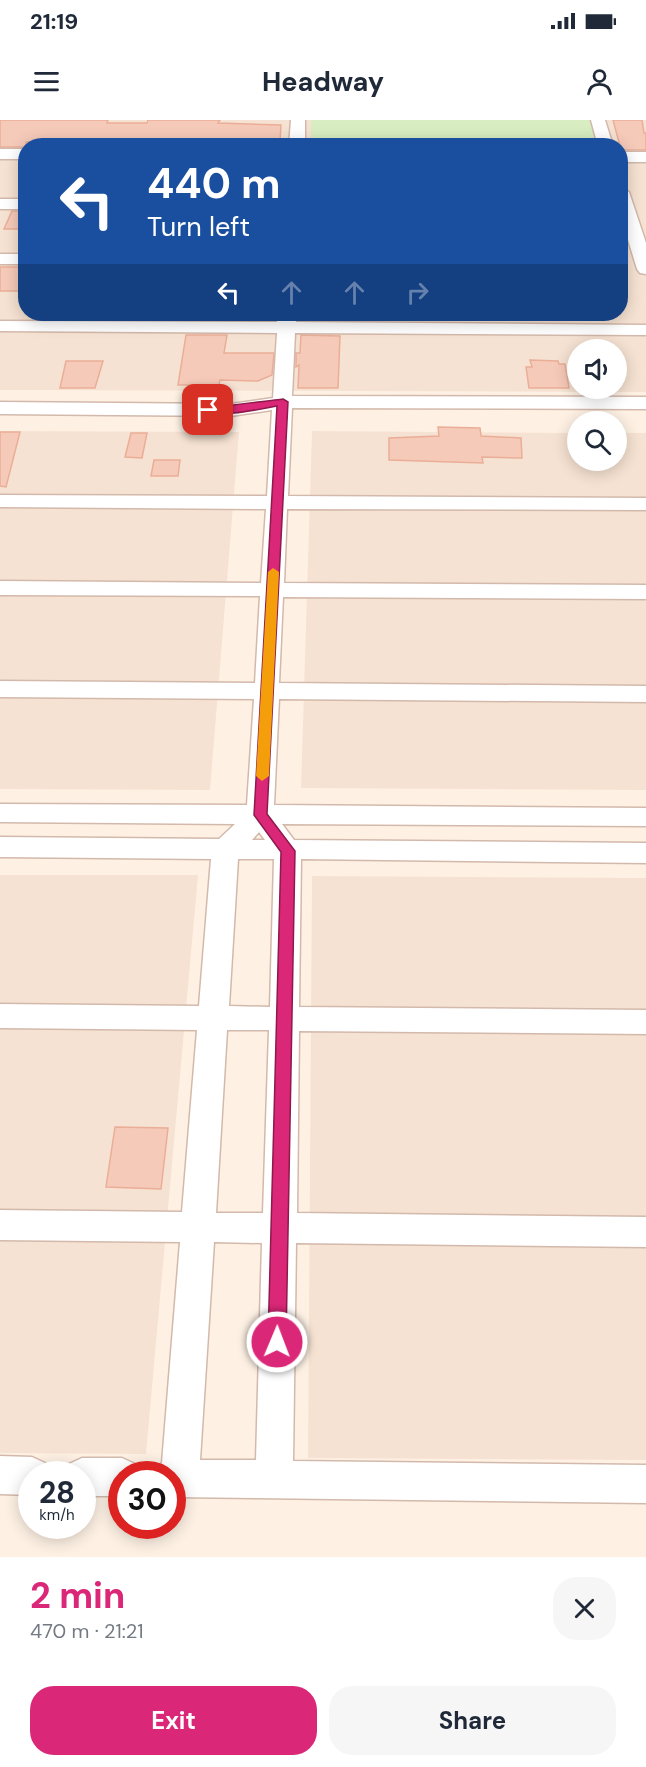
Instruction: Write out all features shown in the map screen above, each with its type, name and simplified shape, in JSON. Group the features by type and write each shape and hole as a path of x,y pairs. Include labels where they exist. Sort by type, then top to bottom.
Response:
{"street":[{"path":"297,138 298,120"},
{"path":"598,120 604,138"},
{"path":"0,154 18,154"},
{"path":"628,157 646,157"},
{"path":"628,202 646,206"},
{"path":"0,204 18,204"},
{"path":"628,218 645,265 628,263"},
{"path":"0,259 18,259"},
{"path":"0,326 239,321"},
{"path":"274,1480 288,851 260,815 287,321"},
{"path":"323,321 646,330"},
{"path":"282,411 646,404"},
{"path":"0,408 282,411 646,421"},
{"path":"0,501 646,504"},
{"path":"0,588 646,592"},
{"path":"0,689 646,694"},
{"path":"0,813 646,817"},
{"path":"177,1461 198,1228 225,850 260,815"},
{"path":"0,847 646,853"},
{"path":"0,1016 646,1022"},
{"path":"0,1225 646,1232"},
{"path":"0,1475 18,1476"},
{"path":"186,1478 646,1484"}],"shaded area":[{"path":"0,120 646,120 646,392 627,392 627,339 567,339 567,392 0,390"},
{"path":"0,431 239,432 210,790 0,789"},
{"path":"312,431 567,433 567,471 627,471 627,433 646,433 646,790 301,788"},
{"path":"0,875 198,875 146,1454 0,1453"},
{"path":"312,876 646,878 646,1460 308,1458"}],"green space":[{"path":"311,120 590,120 596,138 311,138"}],"building":[{"path":"0,120 108,120 107,123 147,123 148,120 220,120 218,123 281,125 280,138 18,138 18,147 0,147"},
{"path":"613,120 642,120 644,133 646,133 646,150 628,150 628,138 618,138"},
{"path":"12,211 18,211 18,229 4,229"},
{"path":"0,267 18,267 18,291 0,291"},
{"path":"186,335 227,335 224,353 274,353 272,375 258,381 220,380 219,385 178,385"},
{"path":"301,335 340,336 338,388 298,388 299,365 296,367 296,353 300,353"},
{"path":"530,360 558,361 559,364 565,364 567,388 529,388 526,367 532,367"},
{"path":"66,361 103,361 95,388 60,388"},
{"path":"438,427 480,428 481,436 521,438 522,458 482,457 483,463 389,460 389,438 439,436"},
{"path":"0,432 20,432 6,487 0,486"},
{"path":"131,433 147,433 142,458 125,457"},
{"path":"154,460 180,460 178,476 151,476"},
{"path":"115,1127 168,1128 161,1189 106,1187"}],"slow traffic":[{"path":"262,776 273,572"}],"route":[{"path":"208,410 231,410 283,402 260,815 288,851 277,1342"}]}
